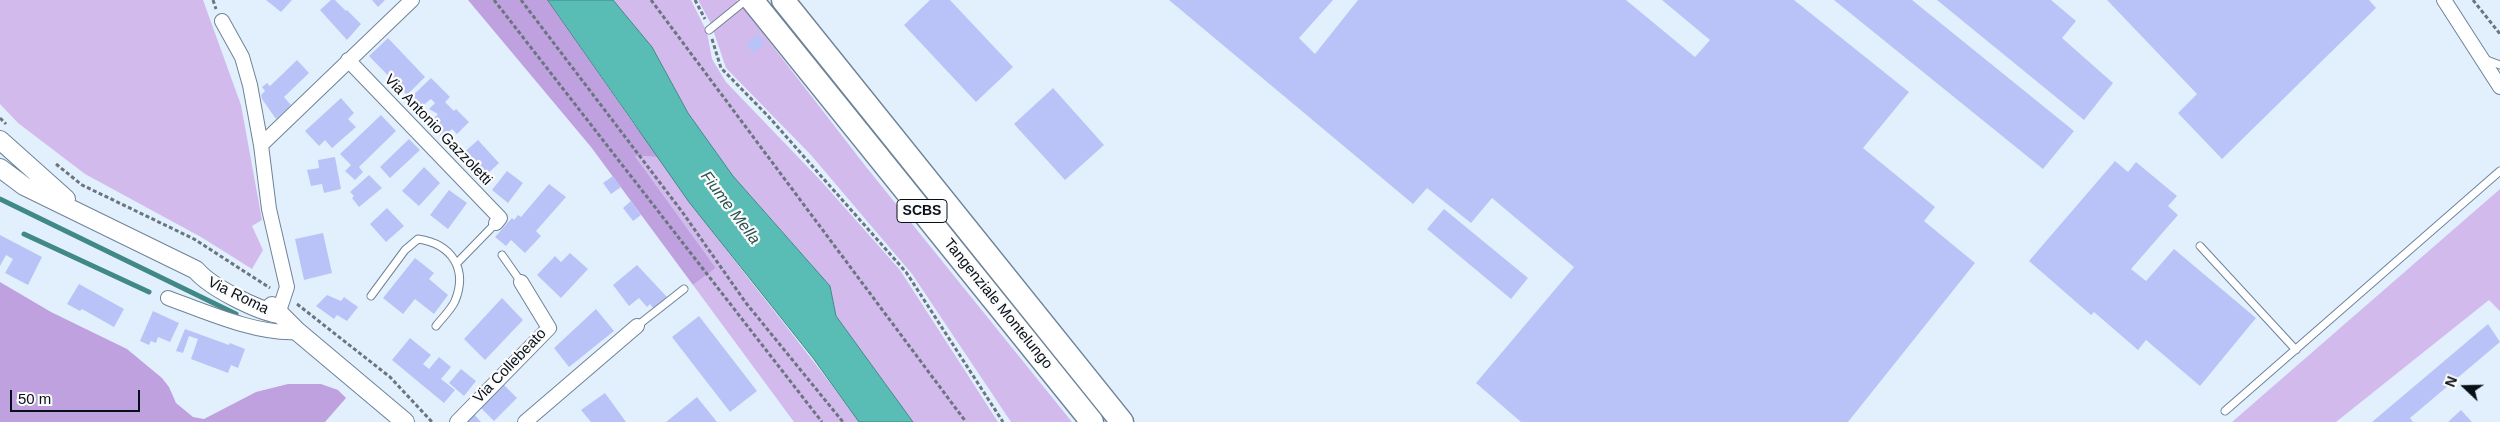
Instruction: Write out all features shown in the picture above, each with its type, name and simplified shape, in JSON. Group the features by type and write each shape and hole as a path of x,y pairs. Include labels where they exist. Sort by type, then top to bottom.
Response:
{"highway":[{"name":"Tangenziale Montelungo","path":"752,0 1092,422"},
{"name":"Tangenziale Montelungo","path":"783,0 1122,422"}],"street":[{"path":"261,145 412,0"},
{"path":"2444,0 2500,87"},
{"path":"219,15 242,57 250,85 261,145 269,210 287,287 278,314 404,422"},
{"name":"Via Antonio Gazzoletti","path":"348,60 500,218 496,224"},
{"name":"Via Roma","path":"7,136 38,177 91,220"},
{"name":"Via Roma","path":"0,168 24,186 196,270 204,280 262,311 278,314"},
{"name":"Via Collebeato","path":"456,422 550,328 521,282"},
{"path":"168,298 264,329 287,333 298,332"},
{"path":"525,422 637,326"}],"lane":[{"path":"709,30 746,0"},
{"path":"2483,59 2500,65"},
{"path":"2225,411 2500,171"},
{"path":"457,263 496,224"},
{"path":"370,296 405,250 418,239 427,240 450,253 459,267 459,288 454,303 436,326"},
{"path":"2200,246 2296,350"},
{"path":"502,255 521,282"},
{"path":"637,326 684,289"}],"path":[{"path":"214,0 219,15"},
{"path":"494,0 822,422"},
{"path":"522,0 683,213 746,303 843,422"},
{"path":"652,0 966,422"},
{"path":"695,0 709,30 721,68 735,80 788,138 906,272 1003,422"},
{"path":"2473,0 2500,34"},
{"path":"0,118 7,136"},
{"path":"52,161 82,185 194,239 284,296 390,378 432,422"}],"shaded area":[{"path":"0,0 203,0 241,105 262,220 252,226 263,250 252,269 201,237 85,174 18,123 0,104"},
{"path":"468,0 548,0 633,123 659,157 635,156 716,268 693,285 591,147"},
{"path":"613,0 691,0 707,32 712,59 726,82 822,182 900,270 998,422 913,422 836,316 830,286 733,176 688,113 652,47"},
{"path":"698,0 737,0 867,168 1072,422 1011,422 912,274 811,155 726,68 711,24"},
{"path":"635,156 659,157 707,225 859,422 794,422 693,285 716,268"},
{"path":"2500,189 2500,311 2489,300 2336,422 2232,422"},
{"path":"0,282 51,312 127,349 162,378 169,387 176,403 193,417 204,419 256,392 288,384 321,384 338,390 346,398 325,422 0,422"}],"water":[{"name":"Fiume Mella","path":"548,0 613,0 652,47 688,113 733,176 830,286 836,316 913,422 859,422 813,358 689,202"}],"building":[{"path":"266,0 292,0 281,12"},
{"path":"331,0 335,0 361,24 347,40 320,10"},
{"path":"372,0 385,0 378,7"},
{"path":"930,0 950,0 1013,67 976,102 904,25"},
{"path":"1169,0 1333,0 1299,38 1315,54 1358,0 1626,0 1695,57 1710,40 1662,0 1794,0 1909,92 1863,148 1935,207 1924,221 1975,263 1848,422 1521,422 1476,383 1574,267 1492,198 1471,223 1427,188 1413,204"},
{"path":"1834,0 1912,0 2074,131 2043,169"},
{"path":"1937,0 2051,0 2076,21 2062,38 2113,83 2084,120"},
{"path":"2107,0 2369,0 2376,8 2222,159 2178,113 2197,94"},
{"path":"757,34 765,44 753,53 746,44"},
{"path":"388,38 425,77 407,95 369,56"},
{"path":"297,60 309,73 284,97 291,105 276,119 262,99 261,95 265,91 262,87 267,83 270,86"},
{"path":"431,78 450,97 445,102 454,111 456,109 469,122 457,134 452,129 443,138 429,123 438,114 429,109 435,103 431,99 417,110 408,100"},
{"path":"1053,88 1104,145 1065,180 1014,124"},
{"path":"341,98 354,113 348,119 356,127 332,148 325,140 319,146 305,131"},
{"path":"381,115 396,131 359,167 363,172 355,180 345,171 351,165 340,154"},
{"path":"409,139 420,150 390,178 380,167"},
{"path":"478,140 499,163 482,179 460,156"},
{"path":"335,157 341,189 324,193 322,184 311,186 307,170 319,168 318,160"},
{"path":"2115,161 2128,172 2136,162 2177,196 2168,206 2178,215 2131,269 2146,281 2174,249 2256,318 2200,386 2146,340 2138,350 2094,312 2091,315 2029,261"},
{"path":"424,167 440,183 419,206 402,191"},
{"path":"507,171 523,183 508,203 492,190"},
{"path":"369,175 382,188 359,207 350,192"},
{"path":"613,176 621,187 611,194 603,183"},
{"path":"549,184 566,197 536,231 541,236 525,253 511,240 506,246 495,237 512,218 514,220 518,215 521,217"},
{"path":"449,190 467,203 448,229 430,215"},
{"path":"631,201 641,215 633,221 623,208"},
{"path":"387,208 404,226 386,242 370,224"},
{"path":"1444,209 1528,278 1511,299 1427,229"},
{"path":"323,233 332,273 304,280 295,239"},
{"path":"0,235 42,257 28,285 5,273 13,259 6,255 0,266"},
{"path":"570,253 588,269 561,298 537,275 555,256 561,262"},
{"path":"415,258 434,273 429,279 448,295 434,314 415,299 403,314 383,298"},
{"path":"637,265 667,297 653,308 650,304 647,307 639,298 629,306 613,285"},
{"path":"79,284 124,309 114,327 82,309 80,311 67,304"},
{"path":"327,295 341,301 344,297 358,307 347,321 337,315 334,319 316,306"},
{"path":"502,298 523,320 485,360 464,339"},
{"path":"596,309 614,331 569,367 554,348"},
{"path":"153,311 179,323 170,342 158,337 156,343 151,341 149,345 140,341"},
{"path":"699,316 757,391 730,412 672,337"},
{"path":"2488,324 2500,342 2410,418 2413,422 2372,422"},
{"path":"185,329 245,349 238,368 231,365 228,373 191,359 198,339 189,336 183,353 176,351"},
{"path":"410,338 431,355 423,364 429,369 439,357 451,367 441,379 455,390 444,403 392,360"},
{"path":"461,369 476,381 464,396 449,383"},
{"path":"501,382 517,398 494,421 479,406"},
{"path":"605,393 626,422 591,422 581,410"},
{"path":"697,397 717,422 666,422"},
{"path":"2461,410 2472,422 2448,422"},
{"path":"471,411 481,422 459,422"}],"waterway":[{"path":"0,199 236,314"},
{"path":"24,234 149,292"}]}
